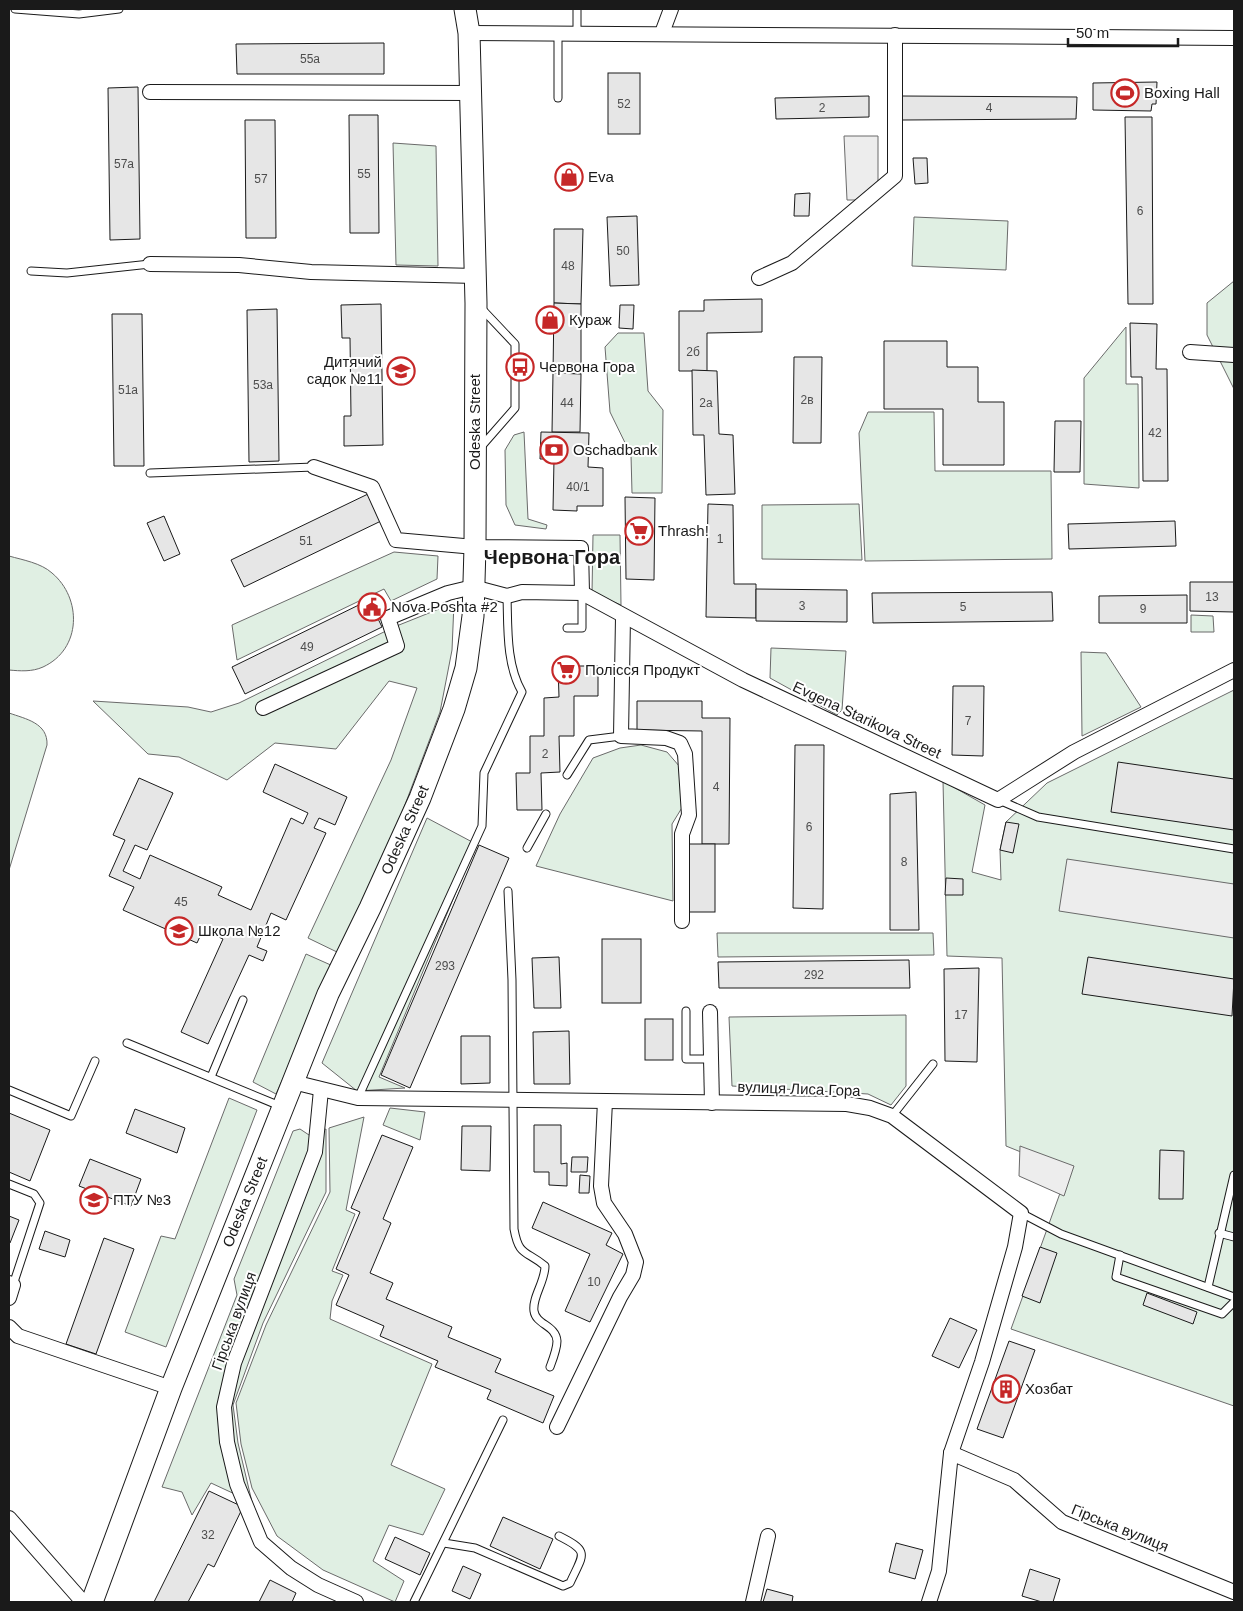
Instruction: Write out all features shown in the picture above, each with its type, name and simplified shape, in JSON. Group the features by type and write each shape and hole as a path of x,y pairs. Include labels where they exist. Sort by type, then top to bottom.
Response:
{"main road":[{"name":"Odeska Street","path":"92,1602 171,1388 292,1082 328,994 378,890 440,746 466,668 473,616 475,546 476,276 469,33 465,9"}],"street":[{"path":"662,33 671,9"},
{"path":"469,33 1234,38"},
{"path":"759,278 792,263 895,176 895,36"},
{"path":"150,92 471,94"},
{"path":"150,264 239,265 311,272 476,276"},
{"path":"1190,352 1234,355"},
{"path":"314,466 372,487 396,540 475,546 581,548 582,594"},
{"path":"262,708 397,646 388,618 448,593 473,587"},
{"name":"Evgena Starikova Street","path":"473,587 507,596 522,592 582,594 743,680 998,800"},
{"path":"624,617 621,736 666,738 680,743 685,754 689,815 682,834 682,921"},
{"path":"998,800 1074,752 1234,670"},
{"path":"710,1012 712,1102"},
{"name":"вулиця Лиса Гора","path":"292,1082 358,1098 512,1098 847,1104 870,1108 892,1116 1021,1212"},
{"name":"Гірська вулиця","path":"321,1090 315,1152 234,1363 224,1407 227,1442 237,1484 261,1542 291,1568 318,1585 356,1602"},
{"path":"557,1427 620,1297 633,1275 636,1262 632,1247 604,1203 601,1186 606,1101"},
{"path":"929,1602 939,1571 951,1453 982,1362 1015,1246 1021,1212"},
{"path":"9,1327 18,1336 171,1388"},
{"name":"Гірська вулиця","path":"951,1453 1014,1480 1062,1522 1234,1592"},
{"path":"9,1518 83,1602"},
{"path":"753,1602 768,1536"}],"lane":[{"path":"14,9 79,14 119,9"},
{"path":"577,9 577,33"},
{"path":"558,33 558,98"},
{"path":"31,271 67,273 150,264"},
{"path":"475,454 515,408 515,344 476,302"},
{"path":"150,473 314,466"},
{"path":"567,628 582,628 582,594"},
{"path":"358,1098 482,826 484,772 522,692 516,681 508,645 507,596"},
{"path":"568,775 589,740 621,736"},
{"path":"998,800 1038,817 1234,849"},
{"path":"527,848 546,814"},
{"path":"508,891 512,980 514,1229 517,1245 522,1252 545,1266 545,1274 534,1308 538,1319 552,1329 556,1336 557,1342 550,1367"},
{"path":"211,1077 243,1000"},
{"path":"686,1011 686,1059 711,1059"},
{"path":"128,1043 283,1107"},
{"path":"9,1090 71,1116 95,1061"},
{"path":"892,1116 933,1064"},
{"path":"1208,1287 1234,1175"},
{"path":"9,1184 34,1194 40,1203 10,1289"},
{"path":"1021,1212 1060,1234 1234,1297"},
{"path":"1219,1233 1234,1237"},
{"path":"1120,1255 1116,1277 1222,1314 1234,1302"},
{"path":"414,1602 503,1420"},
{"path":"444,1543 475,1548 563,1586 570,1583 582,1556 582,1550 576,1544 560,1536"}],"green space":[{"path":"393,143 436,146 438,266 396,265"},
{"path":"914,217 1008,221 1006,270 912,266"},
{"path":"1234,281 1234,389 1207,335 1207,303"},
{"path":"1126,327 1126,384 1138,384 1139,488 1084,484 1084,378"},
{"path":"618,333 644,333 648,391 663,410 662,493 632,493 631,455 610,412 605,347"},
{"path":"868,412 934,412 935,471 1051,471 1052,559 865,561 859,433"},
{"path":"524,432 528,519 547,525 546,529 515,525 506,505 505,450 514,435"},
{"path":"859,504 862,560 762,559 762,505"},
{"path":"593,535 620,535 621,605 592,593"},
{"path":"394,552 438,556 437,579 391,601 384,589 237,660 232,625"},
{"path":"9,556 37,564 52,573 62,583 73,609 71,636 65,648 56,659 35,670 9,670"},
{"path":"454,603 452,650 440,712 400,818 339,953 308,938 391,760 417,688 389,681 336,749 275,743 227,780 179,757 148,754 93,701 188,707 211,712 239,703 394,627"},
{"path":"1191,615 1213,616 1214,632 1191,632"},
{"path":"771,648 846,651 842,710 837,715 770,678"},
{"path":"1081,652 1106,653 1141,707 1082,736"},
{"path":"1234,690 1234,1406 1011,1329 1068,1171 1006,1146 1002,958 947,956 943,781 985,805 972,872 1001,880 1000,850 1006,822 1047,783"},
{"path":"9,713 29,720 40,727 44,732 47,745 9,870"},
{"path":"641,745 667,752 680,767 683,806 672,824 673,901 536,866 560,814 593,758 620,748"},
{"path":"427,818 476,844 379,1077 405,1088 357,1091 322,1063"},
{"path":"717,933 933,933 934,955 718,957"},
{"path":"306,954 333,966 276,1094 253,1082"},
{"path":"906,1015 906,1086 891,1105 868,1094 732,1086 729,1017"},
{"path":"229,1098 257,1110 166,1347 125,1332 161,1236 175,1239"},
{"path":"390,1108 425,1112 420,1140 383,1125"},
{"path":"364,1117 346,1210 355,1214 332,1271 343,1275 332,1301 330,1319 432,1364 391,1465 445,1489 423,1535 389,1525 373,1561 404,1581 395,1602 323,1570 277,1536 252,1488 241,1444 236,1403 266,1325 330,1192 329,1128"},
{"path":"300,1129 309,1135 326,1129 326,1192 263,1323 233,1405 238,1443 252,1502 211,1483 192,1515 182,1492 162,1487 237,1295 234,1279 293,1131"}],"shaded area":[{"path":"844,136 878,136 878,200 847,200"},
{"path":"1067,859 1234,884 1234,938 1059,911"},
{"path":"1020,1146 1074,1166 1064,1196 1019,1176"}],"building":[{"path":"384,43 384,74 237,74 236,44"},
{"path":"608,73 640,73 640,134 608,134"},
{"name":"Boxing Hall","path":"1157,82 1156,104 1152,104 1151,111 1093,110 1093,83"},
{"path":"138,87 140,239 110,240 108,88"},
{"path":"869,96 869,117 776,119 775,98"},
{"path":"902,96 1077,97 1076,119 902,120"},
{"path":"349,115 378,115 379,233 350,233"},
{"path":"1125,117 1152,117 1153,304 1128,304"},
{"path":"245,120 275,120 276,238 246,238"},
{"path":"913,158 927,158 928,183 915,184"},
{"path":"810,193 809,216 794,216 795,194"},
{"path":"637,216 639,285 610,286 607,217"},
{"path":"554,229 583,229 581,304 554,303"},
{"path":"762,299 762,332 707,333 707,371 679,371 679,311 704,311 704,300"},
{"path":"554,303 581,304 581,374 553,373"},
{"path":"381,304 383,445 344,446 344,416 351,416 350,338 342,338 341,305"},
{"path":"620,305 634,305 633,329 619,328"},
{"path":"277,309 279,461 249,462 247,310"},
{"path":"112,314 142,314 144,466 114,466"},
{"path":"1130,323 1157,324 1156,369 1167,369 1168,481 1143,481 1142,377 1131,377"},
{"path":"884,341 947,341 947,367 978,367 978,402 1004,402 1004,465 943,465 943,409 884,409"},
{"path":"794,357 822,357 821,443 793,443"},
{"path":"692,370 717,371 719,434 733,435 735,494 706,495 704,435 693,435"},
{"path":"553,373 581,374 580,432 552,432"},
{"path":"1055,421 1081,421 1080,472 1054,472"},
{"path":"541,432 589,433 588,467 603,468 603,506 577,506 577,511 553,510 554,459 540,459"},
{"path":"368,494 381,521 244,587 231,560"},
{"path":"625,497 655,498 654,580 626,579"},
{"path":"708,504 733,505 734,584 756,584 756,618 706,617"},
{"path":"164,516 180,554 164,561 147,523"},
{"path":"1175,521 1176,546 1069,549 1068,524"},
{"path":"1190,582 1234,582 1234,612 1190,611"},
{"path":"756,589 847,590 847,622 756,621"},
{"path":"1052,592 1053,621 873,623 872,593"},
{"path":"1187,595 1187,623 1099,623 1099,596"},
{"path":"369,600 382,627 245,694 232,667"},
{"path":"558,666 598,666 598,696 574,696 574,736 559,736 560,772 541,773 542,810 517,810 516,773 530,773 530,736 544,736 544,698 559,697"},
{"path":"953,686 984,686 983,756 952,755"},
{"path":"637,701 702,701 702,718 730,718 729,844 702,844 702,731 637,730"},
{"path":"795,745 824,745 823,909 793,908"},
{"path":"1118,762 1234,779 1234,830 1111,812"},
{"path":"275,764 347,797 335,825 319,818 314,828 326,833 286,920 271,913 257,947 267,951 263,961 249,955 208,1044 181,1032 223,939 203,930 197,943 123,910 134,887 109,876 125,840 113,835 139,778 173,793 147,850 135,845 123,871 140,879 150,855 222,887 218,895 251,910 291,818 303,824 308,813 263,792"},
{"path":"916,792 919,930 890,930 890,794"},
{"path":"1006,822 1019,824 1013,853 1000,850"},
{"path":"687,844 715,844 715,912 687,912"},
{"path":"479,845 509,858 410,1088 381,1075"},
{"path":"946,878 963,879 963,895 945,895"},
{"path":"602,939 641,939 641,1003 602,1003"},
{"path":"559,957 561,1008 534,1008 532,958"},
{"path":"1088,957 1234,979 1232,1016 1082,994"},
{"path":"909,960 910,988 719,988 718,962"},
{"path":"979,968 977,1062 945,1061 944,969"},
{"path":"645,1019 673,1019 673,1060 645,1060"},
{"path":"569,1031 570,1084 534,1084 533,1032"},
{"path":"461,1036 490,1036 490,1083 461,1084"},
{"path":"135,1109 185,1128 177,1153 126,1133"},
{"path":"9,1113 50,1130 30,1181 9,1172"},
{"path":"534,1125 561,1125 561,1164 567,1163 567,1186 549,1185 549,1172 534,1172"},
{"path":"462,1126 491,1126 490,1171 461,1170"},
{"path":"382,1135 413,1147 383,1219 391,1223 370,1273 393,1283 386,1299 452,1327 448,1337 501,1359 495,1372 554,1396 543,1423 487,1399 491,1390 435,1367 438,1361 380,1336 384,1326 336,1305 349,1275 336,1269 360,1212 351,1208"},
{"path":"1160,1150 1184,1151 1183,1199 1159,1199"},
{"path":"572,1157 588,1157 587,1172 571,1172"},
{"path":"90,1159 141,1179 131,1206 79,1186"},
{"path":"580,1175 590,1176 589,1193 579,1193"},
{"path":"543,1202 612,1233 606,1245 623,1254 590,1322 565,1311 590,1254 532,1228"},
{"path":"9,1216 19,1220 10,1243 9,1242"},
{"path":"45,1231 70,1240 65,1257 39,1249"},
{"path":"104,1238 134,1249 96,1354 66,1344"},
{"path":"1040,1247 1057,1253 1040,1303 1022,1296"},
{"path":"1147,1293 1197,1312 1193,1324 1143,1305"},
{"path":"950,1318 977,1330 959,1368 932,1356"},
{"name":"Хозбат","path":"1009,1341 1035,1350 1003,1438 977,1429"},
{"path":"209,1491 243,1507 214,1567 208,1564 188,1602 154,1602"},
{"path":"503,1517 553,1539 540,1569 490,1546"},
{"path":"395,1537 430,1553 420,1575 385,1559"},
{"path":"896,1543 923,1550 915,1579 889,1572"},
{"path":"463,1566 481,1574 470,1599 452,1591"},
{"path":"1030,1569 1060,1579 1053,1602 1042,1602 1022,1596"},
{"path":"270,1580 296,1593 292,1602 259,1602"},
{"path":"767,1589 793,1596 792,1602 763,1602"}],"place":[{"name":"Boxing Hall","path":"1125,93"},
{"name":"Eva","path":"569,177"},
{"name":"Кураж","path":"550,320"},
{"name":"Червона Гора","path":"520,367"},
{"name":"Дитячий садок №11","path":"401,371"},
{"name":"Oschadbank","path":"554,450"},
{"name":"Thrash!","path":"639,531"},
{"name":"Nova Poshta #2","path":"372,607"},
{"name":"Полісся Продукт","path":"566,670"},
{"name":"Школа №12","path":"179,931"},
{"name":"ПТУ №3","path":"94,1200"},
{"name":"Хозбат","path":"1006,1389"}],"district":[{"name":"Червона Гора","path":"552,557"}]}
